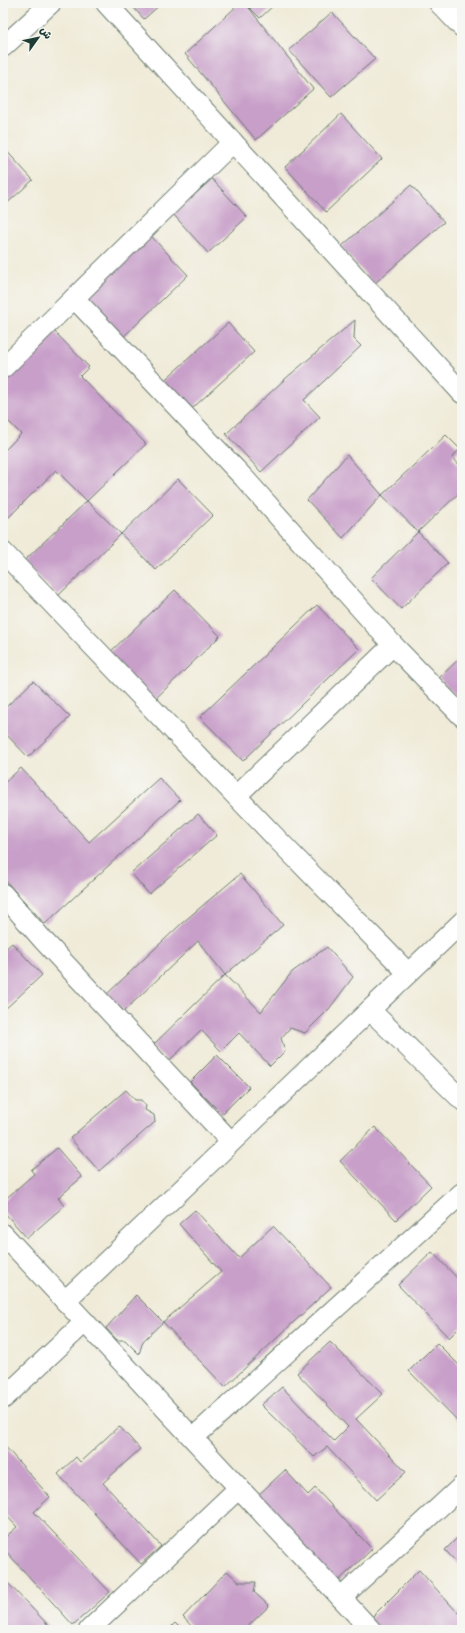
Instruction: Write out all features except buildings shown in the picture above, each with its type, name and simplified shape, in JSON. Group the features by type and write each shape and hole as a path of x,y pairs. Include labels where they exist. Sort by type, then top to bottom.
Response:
{"street":[{"path":"3,47 51,3"},
{"path":"106,3 461,389"},
{"path":"439,3 462,28"},
{"path":"3,368 234,142"},
{"path":"74,298 244,478 393,645 462,716"},
{"path":"3,552 278,840 408,973"},
{"path":"237,796 393,645"},
{"path":"3,894 43,940 232,1142"},
{"path":"65,1301 462,922"},
{"path":"370,1010 462,1100"},
{"path":"193,1438 462,1193"},
{"path":"3,1234 371,1630"},
{"path":"3,1399 85,1322"},
{"path":"341,1598 462,1486"},
{"path":"89,1630 239,1488"}]}
